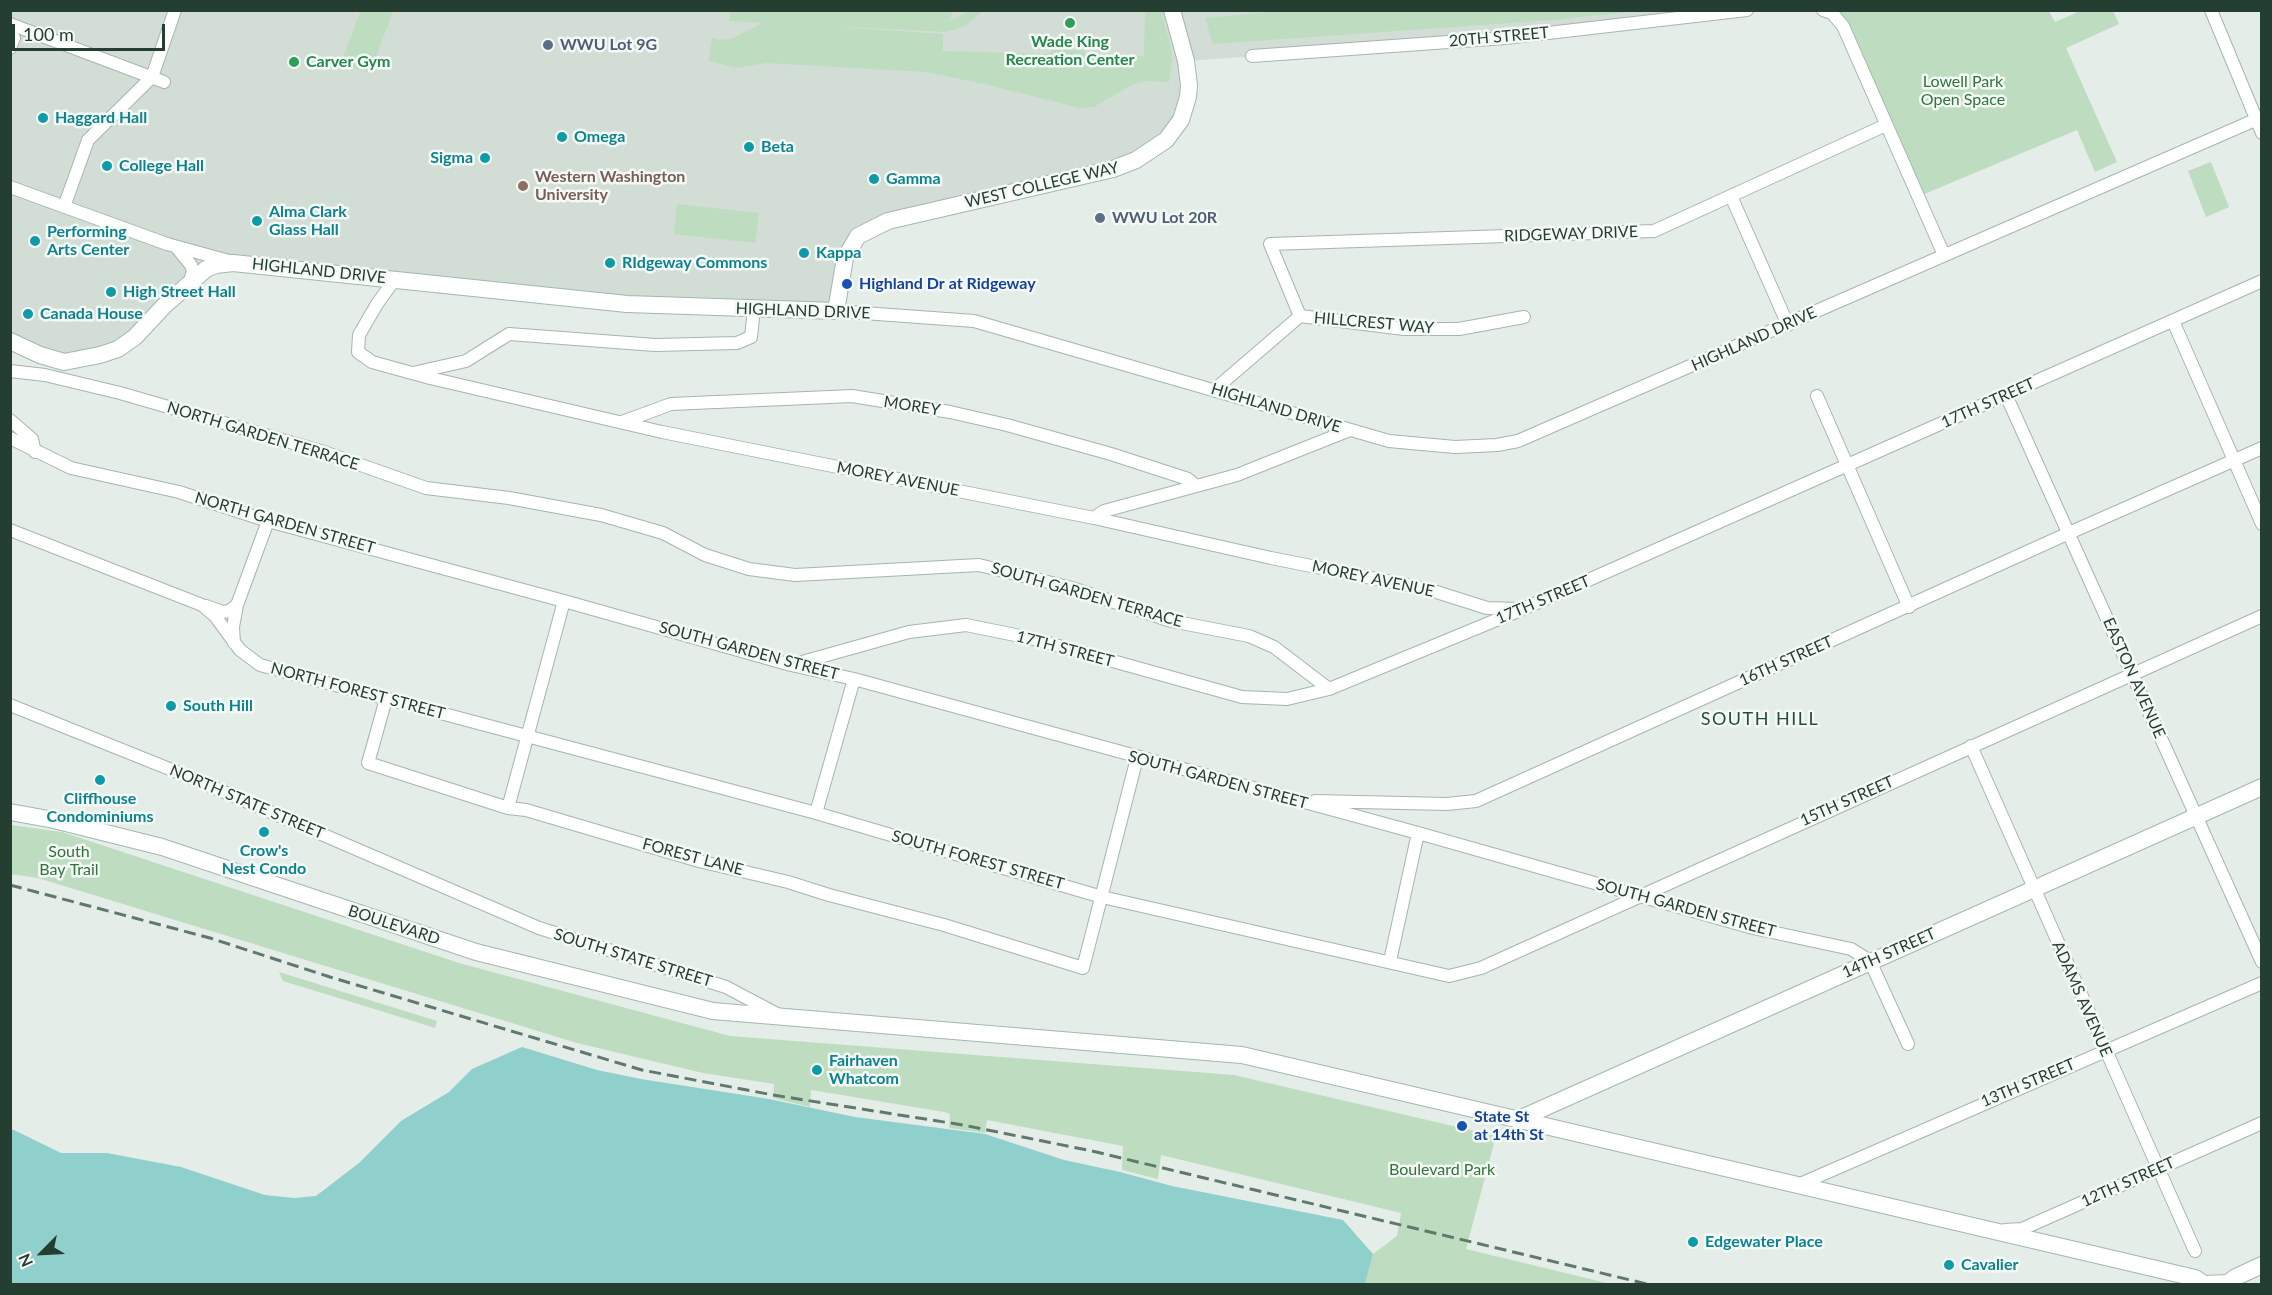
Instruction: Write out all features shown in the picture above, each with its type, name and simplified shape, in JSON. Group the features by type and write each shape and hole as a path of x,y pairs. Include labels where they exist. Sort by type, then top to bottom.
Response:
{"main road":[{"name":"WEST COLLEGE WAY","path":"836,311 845,258 858,236 888,220 1113,169 1136,160 1166,140 1180,120 1188,97 1189,85 1186,61 1172,10"},
{"name":"HIGHLAND DRIVE","path":"233,262 627,304 836,311"},
{"path":"10,341 40,355 64,362 118,349 135,337 206,269 233,262"},
{"name":"14TH STREET","path":"1517,1120 2262,787"},
{"name":"BOULEVARD","path":"10,812 54,820 162,847 476,952 713,1011 1242,1055 2195,1278 2204,1284 2237,1281 2262,1265"}],"street":[{"path":"64,207 88,140 158,79 175,10"},
{"name":"20TH STREET","path":"1252,56 1505,38 1747,10"},
{"path":"2211,10 2259,118 2262,133"},
{"path":"1827,12 1843,26 1944,255"},
{"path":"10,24 158,79"},
{"name":"HIGHLAND DRIVE","path":"836,311 974,321 1389,441 1455,447 1497,445 1518,441 2259,118"},
{"name":"RIDGEWAY DRIVE","path":"1300,316 1270,244 1654,231 1886,125"},
{"path":"10,187 176,247 233,262"},
{"path":"1731,196 1788,325"},
{"path":"176,247 191,265 193,271 189,284"},
{"name":"MOREY AVENUE","path":"394,279 359,335 358,352 372,362 621,422 1094,518 1218,547 1427,589 1486,608 1523,609"},
{"name":"17TH STREET","path":"791,665 909,632 966,626 1030,638 1242,697 1287,699 1329,689 1523,609 2262,281"},
{"path":"412,373 466,361 509,334 655,345 737,343 751,337 754,309"},
{"name":"HILLCREST WAY","path":"1215,390 1300,316 1404,329 1459,329 1524,317"},
{"path":"2173,321 2262,524"},
{"name":"NORTH GARDEN TERRACE","path":"10,370 45,375 120,393 324,452 426,488 509,498 587,513"},
{"name":"EASTON AVENUE","path":"2006,394 2262,962"},
{"name":"MOREY","path":"621,422 671,404 852,396 950,412 1007,425 1111,454 1188,479 1195,485"},
{"path":"1817,396 1909,607"},
{"path":"10,420 32,439 35,452"},
{"path":"1094,518 1104,511 1237,475 1350,430"},
{"name":"NORTH GARDEN STREET","path":"10,438 71,468 179,492 268,521 564,601"},
{"name":"16TH STREET","path":"1295,801 1447,804 1476,801 2262,448"},
{"name":"SOUTH GARDEN TERRACE","path":"587,513 663,533 705,555 749,569 795,574 979,565 1072,588 1172,621 1249,636 1274,647 1329,689"},
{"path":"235,644 233,627 237,605 268,521"},
{"name":"NORTH FOREST STREET","path":"11,530 202,605 215,616 245,655 260,665 527,737"},
{"path":"508,808 564,601"},
{"name":"SOUTH GARDEN STREET","path":"564,601 791,665 854,679 1418,833 1753,928 1851,949 1870,961"},
{"path":"202,605 223,612 237,605"},
{"name":"15TH STREET","path":"1431,972 1449,976 1481,968 2262,616"},
{"path":"816,813 854,679"},
{"name":"FOREST LANE","path":"386,699 368,763 508,808 526,810 699,861 788,882 944,925 1083,968 1102,897"},
{"name":"NORTH STATE STREET","path":"10,705 188,776 481,903"},
{"name":"SOUTH FOREST STREET","path":"527,737 816,813 1102,897 1431,972"},
{"name":"ADAMS AVENUE","path":"1971,746 2195,1251"},
{"path":"1102,897 1137,758"},
{"path":"1390,961 1418,833"},
{"name":"SOUTH STATE STREET","path":"481,903 539,928 726,987 783,1017"},
{"path":"1870,961 1908,1044"},
{"name":"13TH STREET","path":"1796,1186 2262,983"},
{"name":"12TH STREET","path":"1992,1230 2022,1229 2262,1123"}],"shaded area":[{"name":"Western Washington University","path":"11,11 1700,11 1505,38 1187,61 1188,97 1156,147 858,236 836,311 216,265 135,337 84,360 11,341"}],"green space":[{"path":"361,10 393,11 372,68 366,72 341,63"},
{"path":"1161,10 1171,48 1172,62 1169,82 1146,81 1133,84 1094,107 1080,108 926,72 766,63 738,68 708,61 712,38 720,40 733,38 762,23 729,21 730,11 952,11 951,19 939,21 951,20 970,11 983,11 965,26 947,32 826,26 943,34 943,51 1048,54 1052,50 1084,50 1086,55 1144,56 1145,11"},
{"path":"1290,10 1640,11 1553,20 1213,44 1205,18"},
{"name":"Lowell Park Open Space","path":"1832,11 2049,11 2055,22 2080,11 2113,11 2119,24 2066,48 2117,162 2095,172 2077,130 1922,195"},
{"path":"2211,162 2229,207 2206,217 2188,171"},
{"path":"677,204 759,213 755,243 674,234"},
{"path":"11,825 62,832 459,963 730,1036 1234,1075 1496,1136 1466,1249 1611,1284 1365,1284 1373,1254 1397,1236 1401,1213 1161,1155 1158,1179 1122,1170 1123,1146 987,1120 985,1133 949,1128 950,1114 944,1112 811,1090 810,1107 773,1098 774,1084 703,1073 577,1043 38,878 11,874"},
{"path":"279,972 437,1021 435,1028 283,981"}],"water":[{"path":"522,1047 597,1070 641,1079 769,1099 855,1117 985,1134 1064,1160 1172,1186 1343,1220 1373,1254 1365,1284 11,1284 11,1130 61,1153 107,1153 181,1167 265,1195 294,1198 316,1196 359,1163 401,1121 449,1092 472,1069"}],"railway":[{"path":"10,885 210,938 330,977 642,1070 773,1095 963,1125 1092,1151 1647,1284"}],"place":[{"name":"Wade King Recreation Center","path":"1070,23"},
{"name":"WWU Lot 9G","path":"548,45"},
{"name":"Carver Gym","path":"294,62"},
{"name":"Haggard Hall","path":"43,118"},
{"name":"Omega","path":"562,137"},
{"name":"Beta","path":"749,147"},
{"name":"Sigma","path":"485,158"},
{"name":"College Hall","path":"107,166"},
{"name":"Gamma","path":"874,179"},
{"name":"Western Washington University","path":"523,186"},
{"name":"WWU Lot 20R","path":"1100,218"},
{"name":"Alma Clark Glass Hall","path":"257,221"},
{"name":"Performing Arts Center","path":"35,241"},
{"name":"Kappa","path":"804,253"},
{"name":"RIdgeway Commons","path":"610,263"},
{"name":"Highland Dr at Ridgeway","path":"847,284"},
{"name":"High Street Hall","path":"111,292"},
{"name":"Canada House","path":"28,314"},
{"name":"South Hill","path":"171,706"},
{"name":"Cliffhouse Condominiums","path":"100,780"},
{"name":"Crow's Nest Condo","path":"264,832"},
{"name":"Fairhaven Whatcom","path":"817,1070"},
{"name":"State St at 14th St","path":"1462,1126"},
{"name":"Edgewater Place","path":"1693,1242"},
{"name":"Cavalier","path":"1949,1265"}],"district":[{"name":"SOUTH HILL","path":"1760,719"}],"park label":[{"name":"South Bay Trail","path":"69,861"},
{"name":"Boulevard Park","path":"1442,1170"}]}
